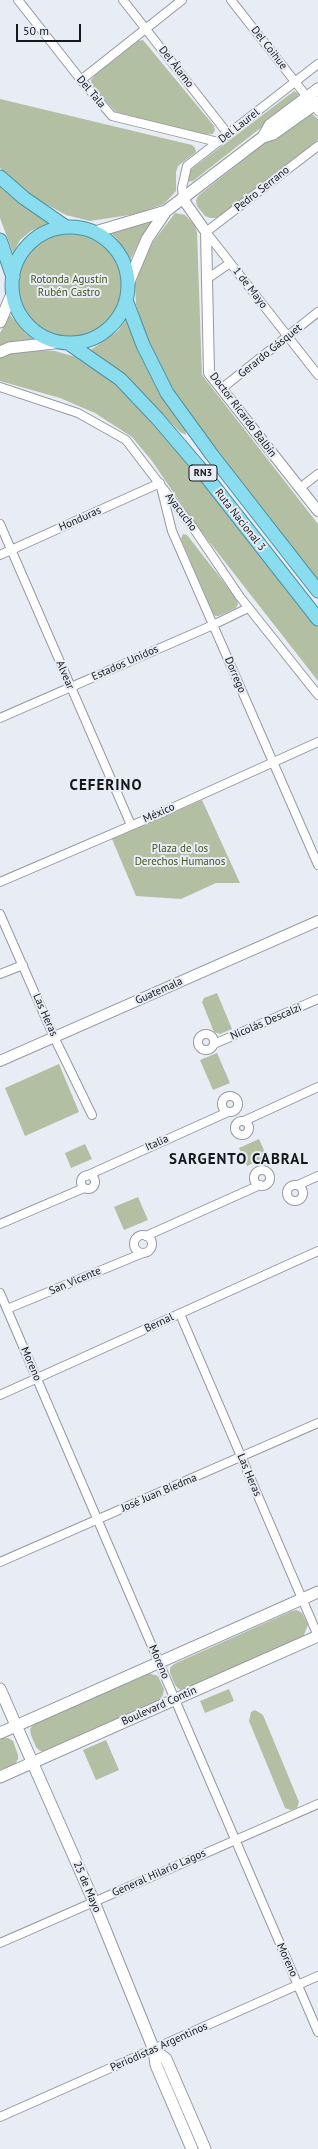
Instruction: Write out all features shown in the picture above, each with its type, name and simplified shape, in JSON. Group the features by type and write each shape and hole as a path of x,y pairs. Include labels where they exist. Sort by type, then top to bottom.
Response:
{"highway":[{"name":"Ruta Nacional 3","path":"0,176 24,198 66,227"},
{"name":"Ruta Nacional 3","path":"57,227 95,232 103,236 119,252 128,276 126,300 120,315 106,332 90,341 71,344 54,343 37,335 21,320 14,305 12,294 15,265 24,249 39,235 57,227"},
{"name":"Ruta Nacional 3","path":"0,240 13,277"},
{"name":"Ruta Nacional 3","path":"126,300 143,344 167,393 212,455 318,591"},
{"name":"Ruta Nacional 3","path":"71,344 120,379 162,424 318,619"}],"main road":[{"path":"95,232 166,211 263,137 273,134 314,104 318,89"},
{"path":"128,284 147,239 166,211"},
{"path":"0,322 12,294"},
{"path":"0,352 9,348 54,343"},
{"path":"0,1733 318,1592"},
{"name":"Boulevard Contín","path":"0,1777 318,1636"},
{"name":"25 de Mayo","path":"0,1689 94,1902 154,2050 156,2065 192,2149"},
{"name":"25 de Mayo","path":"154,2050 166,2059 204,2149"}],"street":[{"name":"Del Tala","path":"18,0 81,80 112,116 218,142"},
{"name":"Del Álamo","path":"123,0 228,134"},
{"path":"81,80 182,0"},
{"name":"Del Coihue","path":"231,0 314,104"},
{"name":"Del Laurel","path":"183,199 182,188 187,166 318,64"},
{"name":"Pedro Serrano","path":"206,232 318,146"},
{"name":"1 de Mayo","path":"183,199 206,232 318,375"},
{"name":"Doctor Ricardo Balbín","path":"206,232 209,374 318,511"},
{"path":"207,279 230,263"},
{"name":"Gerardo Gásquet","path":"221,390 318,312"},
{"name":"Ayacucho","path":"0,387 78,413 126,440 160,483 248,608 318,695"},
{"path":"300,488 318,474"},
{"name":"Honduras","path":"0,555 160,483"},
{"name":"Dorrego","path":"160,483 172,531 318,865"},
{"name":"Alvear","path":"0,524 131,825"},
{"name":"Estados Unidos","path":"0,718 213,625 248,608"},
{"name":"México","path":"0,882 318,742"},
{"name":"Las Heras","path":"0,914 54,1037 92,1115"},
{"name":"Guatemala","path":"0,1061 318,921"},
{"path":"0,974 23,964"},
{"name":"Nicolás Descalzi","path":"214,1044 318,999"},
{"path":"244,1121 318,1087"},
{"name":"Italia","path":"0,1224 84,1188 89,1189 94,1185 92,1177 86,1176 228,1112"},
{"path":"298,1185 318,1176"},
{"path":"146,1236 151,1241 151,1247 148,1252 143,1253 136,1248 135,1243 139,1237 146,1236 260,1185"},
{"name":"Bernal","path":"0,1395 318,1251"},
{"name":"San Vicente","path":"7,1310 143,1253"},
{"name":"Moreno","path":"0,1292 318,2032"},
{"name":"Las Heras","path":"180,1314 318,1636"},
{"name":"José Juan Biedma","path":"0,1562 318,1423"},
{"name":"General Hilario Lagos","path":"0,1943 318,1804"},
{"name":"Periodistas Argentinos","path":"0,2117 318,1976"}],"green space":[{"path":"143,40 214,126 215,130 213,134 203,135 116,112 92,86 91,80 95,75 138,41"},
{"path":"294,91 299,94 295,101 193,181 187,182 189,172 193,168"},
{"path":"0,99 192,145 196,152 178,166 176,172 176,191 164,204 136,214 90,221 66,215 27,194 0,168"},
{"path":"306,114 312,114 318,119 318,140 217,218 205,216 197,206 196,200 199,195 260,147"},
{"name":"Rotonda Agustín Rubén Castro","path":"0,184 20,204 49,221 49,223 31,231 20,240 13,253 0,218"},
{"path":"175,213 185,215 194,224 197,232 202,375 318,524 318,582 213,448 171,388 145,335 136,304 135,284 150,246"},
{"name":"Rotonda Agustín Rubén Castro","path":"155,220 142,237 130,260 117,239 111,233"},
{"name":"Rotonda Agustín Rubén Castro","path":"70,234 90,238 107,249 118,266 122,286 118,306 107,323 90,334 70,338 50,334 33,323 22,306 18,286 22,266 33,249 50,238"},
{"name":"Rotonda Agustín Rubén Castro","path":"10,315 26,334 34,340 20,341 0,346 0,333"},
{"name":"Rotonda Agustín Rubén Castro","path":"128,316 185,428 186,435 180,432 124,375 89,351 118,331"},
{"path":"40,350 55,351 76,357 102,372 120,388 194,469 318,627 318,681 193,521 152,461 132,437 95,413 60,398 0,381 0,358 10,353"},
{"path":"183,534 187,535 237,599 238,604 236,608 219,616 215,616 181,539"},
{"name":"Plaza de los Derechos Humanos","path":"202,800 240,883 216,883 181,899 136,896 112,839"},
{"path":"217,993 232,1029 220,1034 214,1032 202,1002 204,998"},
{"path":"217,1053 230,1083 213,1090 200,1060"},
{"path":"59,1064 79,1112 25,1136 5,1088"},
{"path":"259,1139 267,1157 247,1166 239,1148"},
{"path":"85,1144 92,1159 71,1168 65,1153"},
{"path":"138,1197 148,1220 124,1230 114,1207"},
{"path":"297,1610 302,1613 308,1625 303,1637 184,1690 179,1689 175,1685 170,1673 170,1668 174,1664"},
{"path":"148,1673 158,1676 164,1689 160,1700 44,1751 40,1751 36,1747 30,1729 33,1725"},
{"path":"229,1689 234,1701 205,1713 200,1701"},
{"path":"255,1710 263,1715 299,1802 297,1808 291,1810 285,1808 249,1721 251,1712"},
{"path":"3,1738 8,1738 13,1741 18,1759 15,1764 0,1770 0,1740"},
{"path":"106,1740 119,1770 96,1780 83,1750"}],"district":[{"name":"CEFERINO","path":"106,786"},
{"name":"SARGENTO CABRAL","path":"239,1160"}]}
